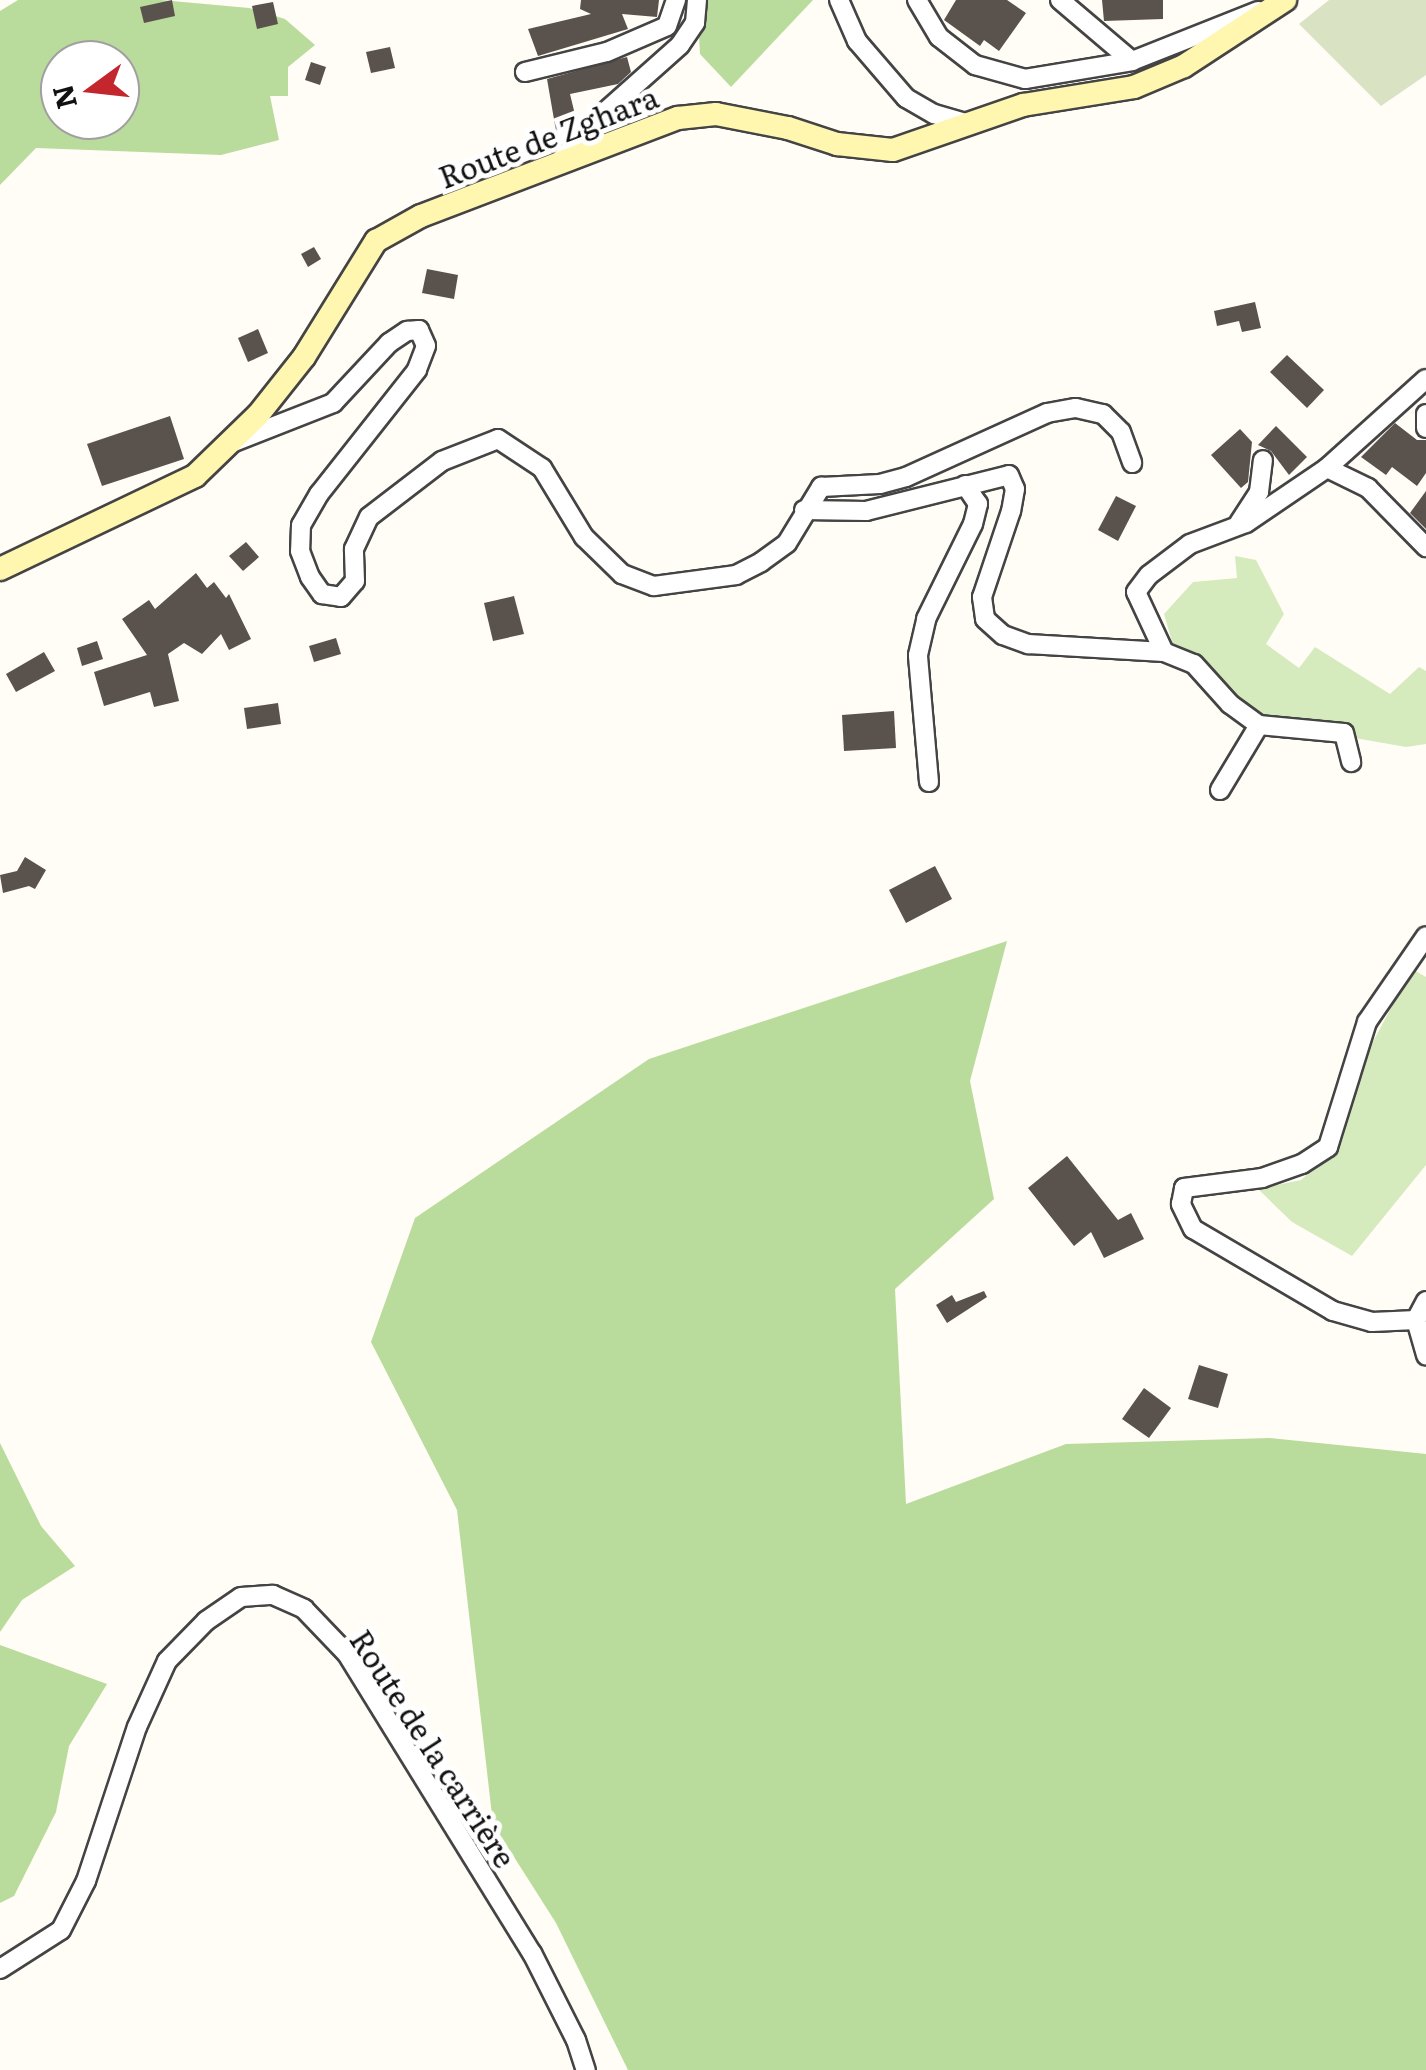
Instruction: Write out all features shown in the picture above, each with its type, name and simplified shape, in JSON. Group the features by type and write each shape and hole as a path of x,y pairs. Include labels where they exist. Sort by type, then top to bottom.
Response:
{"street":[{"path":"525,72 608,52 667,26 676,0"},
{"path":"558,164 597,119 680,45 695,23 697,0"},
{"path":"839,0 857,41 906,98 934,114 968,124"},
{"path":"917,0 940,37 975,66 1025,80 1132,61 1277,4"},
{"path":"1060,0 1132,61"},
{"name":"Route de Zghara","path":"0,569 196,476 304,357 376,241 421,216 678,118 716,114 838,144 893,150 1023,104 1134,87 1184,66 1277,4"},
{"path":"228,444 333,402 389,343 406,331 419,330 426,346 417,370 319,494 301,525 300,551 310,577 322,594 341,597 355,580 354,550 369,517 442,461 498,439 542,468 584,538 614,566 654,586 736,574 761,562 787,543 821,487 880,484 906,477 1046,414 1076,408 1103,414 1121,432 1132,463"},
{"path":"1164,652 1136,592 1190,544 1237,526 1327,468 1426,378"},
{"path":"1426,414 1426,428"},
{"path":"1237,526 1259,492 1263,460"},
{"path":"1327,468 1368,488 1426,547"},
{"path":"804,510 866,511 1009,475 1015,489 982,597 986,619 1003,635 1028,644 1164,652 1194,664 1230,704 1259,724 1344,733 1352,762"},
{"path":"928,782 918,655 926,620 973,524 978,504 965,485"},
{"path":"1220,790 1259,724"},
{"path":"1416,1320 1372,1322 1334,1311 1193,1230 1181,1204 1184,1188 1262,1178 1302,1164 1328,1147 1367,1022 1426,936"},
{"path":"1426,1301 1416,1320 1426,1356"},
{"name":"Route de la carrière","path":"0,1970 62,1930 86,1882 137,1727 167,1661 206,1621 241,1597 273,1595 304,1610 347,1654 532,1953 576,2040 586,2070"}],"green space":[{"path":"18,0 161,0 249,8 285,19 315,45 288,67 288,96 270,96 279,140 221,155 36,148 0,185 0,11"},
{"path":"697,0 813,0 731,87 700,54"},
{"path":"1329,0 1426,0 1426,75 1381,106 1299,24"},
{"path":"1235,556 1256,560 1284,614 1266,644 1299,668 1315,647 1390,694 1419,667 1426,671 1426,744 1406,747 1332,734 1249,728 1177,659 1164,614 1193,582 1237,578"},
{"path":"1007,941 970,1081 994,1199 895,1289 906,1504 1066,1444 1270,1438 1426,1454 1426,2070 628,2070 556,1923 493,1824 457,1510 371,1342 415,1218 649,1059"},
{"path":"1412,969 1426,977 1426,1165 1352,1256 1292,1222 1258,1189 1301,1180 1341,1144 1368,1051"},
{"path":"0,1443 41,1526 75,1566 22,1600 0,1632"},
{"path":"0,1645 107,1684 69,1746 56,1812 14,1896 0,1903"}],"building":[{"path":"172,0 175,16 144,23 140,7"},
{"path":"581,0 659,0 657,17 622,14 628,29 538,56 528,29 591,14 580,9"},
{"path":"956,0 1007,0 1026,13 999,51 984,40 980,46 944,20"},
{"path":"1102,0 1163,0 1163,19 1104,21"},
{"path":"273,2 278,24 257,29 252,6"},
{"path":"390,47 395,68 371,73 366,52"},
{"path":"627,57 631,72 618,84 570,94 577,123 556,131 547,79"},
{"path":"311,62 326,67 320,85 305,80"},
{"path":"314,247 321,259 308,267 301,254"},
{"path":"427,269 458,275 454,299 422,293"},
{"path":"1255,302 1261,328 1242,332 1239,321 1217,326 1214,311"},
{"path":"258,329 268,353 248,362 238,338"},
{"path":"1287,355 1324,390 1307,408 1270,372"},
{"path":"170,416 184,459 102,486 87,444"},
{"path":"1395,423 1417,440 1426,440 1426,473 1417,486 1392,467 1386,475 1361,457"},
{"path":"1276,426 1307,457 1289,475 1271,451 1258,445"},
{"path":"1240,429 1252,442 1248,482 1241,488 1211,455"},
{"path":"1426,491 1426,529 1410,513"},
{"path":"1116,496 1136,506 1118,541 1098,530"},
{"path":"246,542 259,557 243,571 229,556"},
{"path":"196,573 207,588 214,582 226,598 229,594 251,639 229,650 221,634 202,654 184,643 168,654 179,701 154,707 150,692 104,706 94,672 147,655 122,619 149,600 155,609"},
{"path":"514,596 524,634 493,641 484,603"},
{"path":"336,638 341,654 314,662 309,646"},
{"path":"97,641 103,659 82,666 77,648"},
{"path":"44,652 55,671 16,692 6,674"},
{"path":"278,703 281,724 247,729 244,708"},
{"path":"894,711 896,748 844,751 842,715"},
{"path":"25,857 46,870 35,889 29,886 3,893 0,875 17,871"},
{"path":"935,866 952,899 906,923 889,890"},
{"path":"1067,1156 1118,1220 1131,1213 1144,1239 1104,1258 1091,1232 1074,1246 1028,1188"},
{"path":"984,1291 987,1297 947,1323 936,1305 952,1295 956,1302"},
{"path":"1199,1365 1228,1374 1218,1408 1188,1399"},
{"path":"1144,1388 1171,1408 1149,1438 1122,1419"}]}
